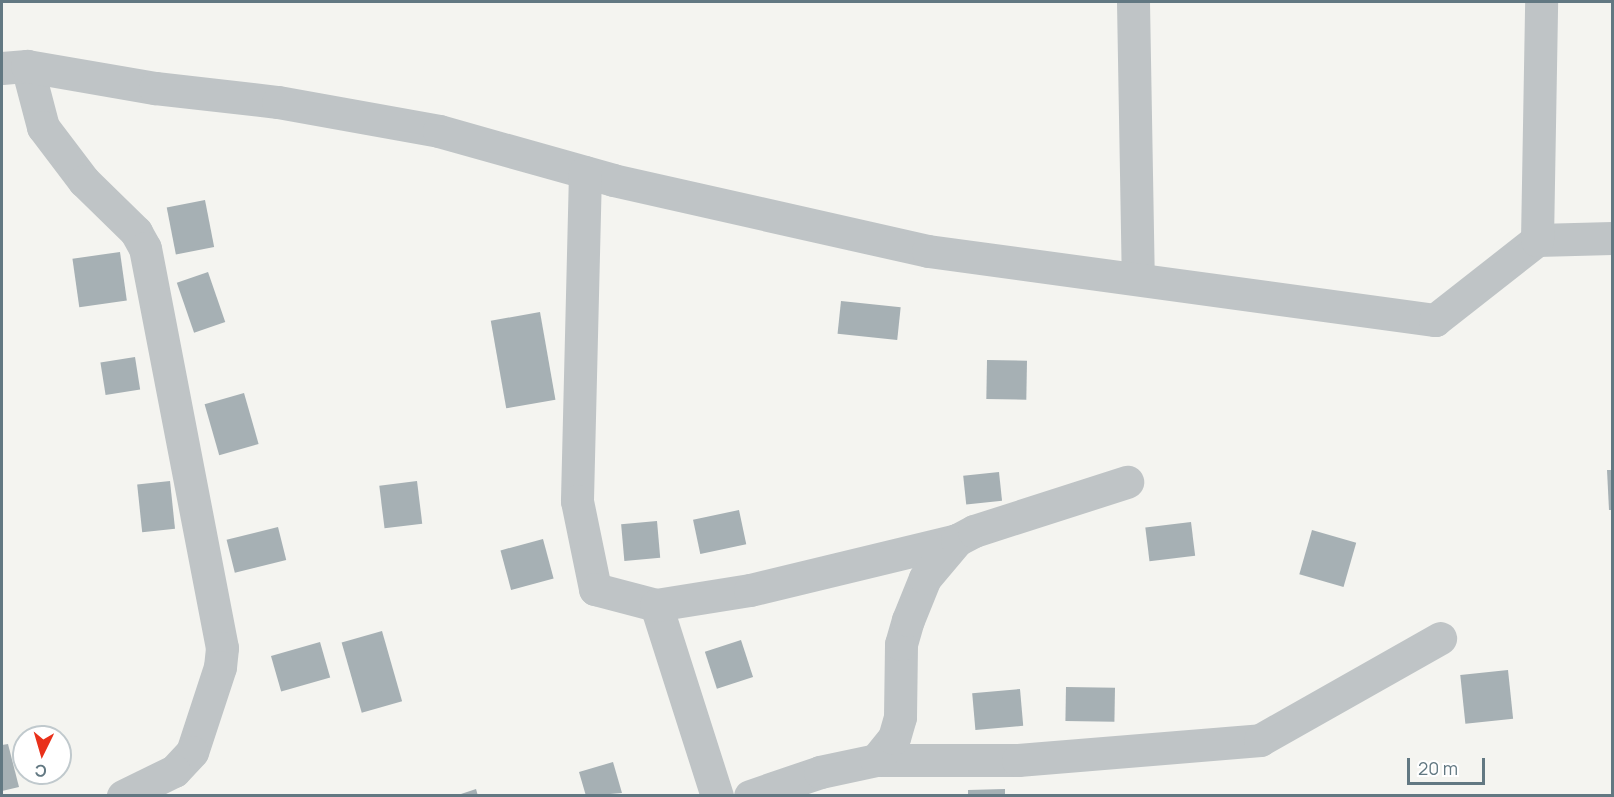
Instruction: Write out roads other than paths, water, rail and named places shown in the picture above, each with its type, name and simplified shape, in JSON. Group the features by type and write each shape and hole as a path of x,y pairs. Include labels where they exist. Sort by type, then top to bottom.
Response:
{"street":[{"path":"1133,2 1138,279"},
{"path":"1537,240 1541,2"},
{"path":"14,67 155,88 278,102 439,131 585,172 928,251 1436,320 1537,240 1612,237"},
{"path":"14,67 43,127 84,181 136,232 145,248 222,648 220,667 192,752 174,771 123,795"},
{"path":"585,172 577,501 595,589 656,605 750,590 957,540 974,531 1127,483"},
{"path":"876,760 894,738 900,717 901,644 908,620 925,578 957,540"},
{"path":"656,605 717,795"},
{"path":"750,795 820,772 876,760 1018,760 1260,740 1440,638"}]}
